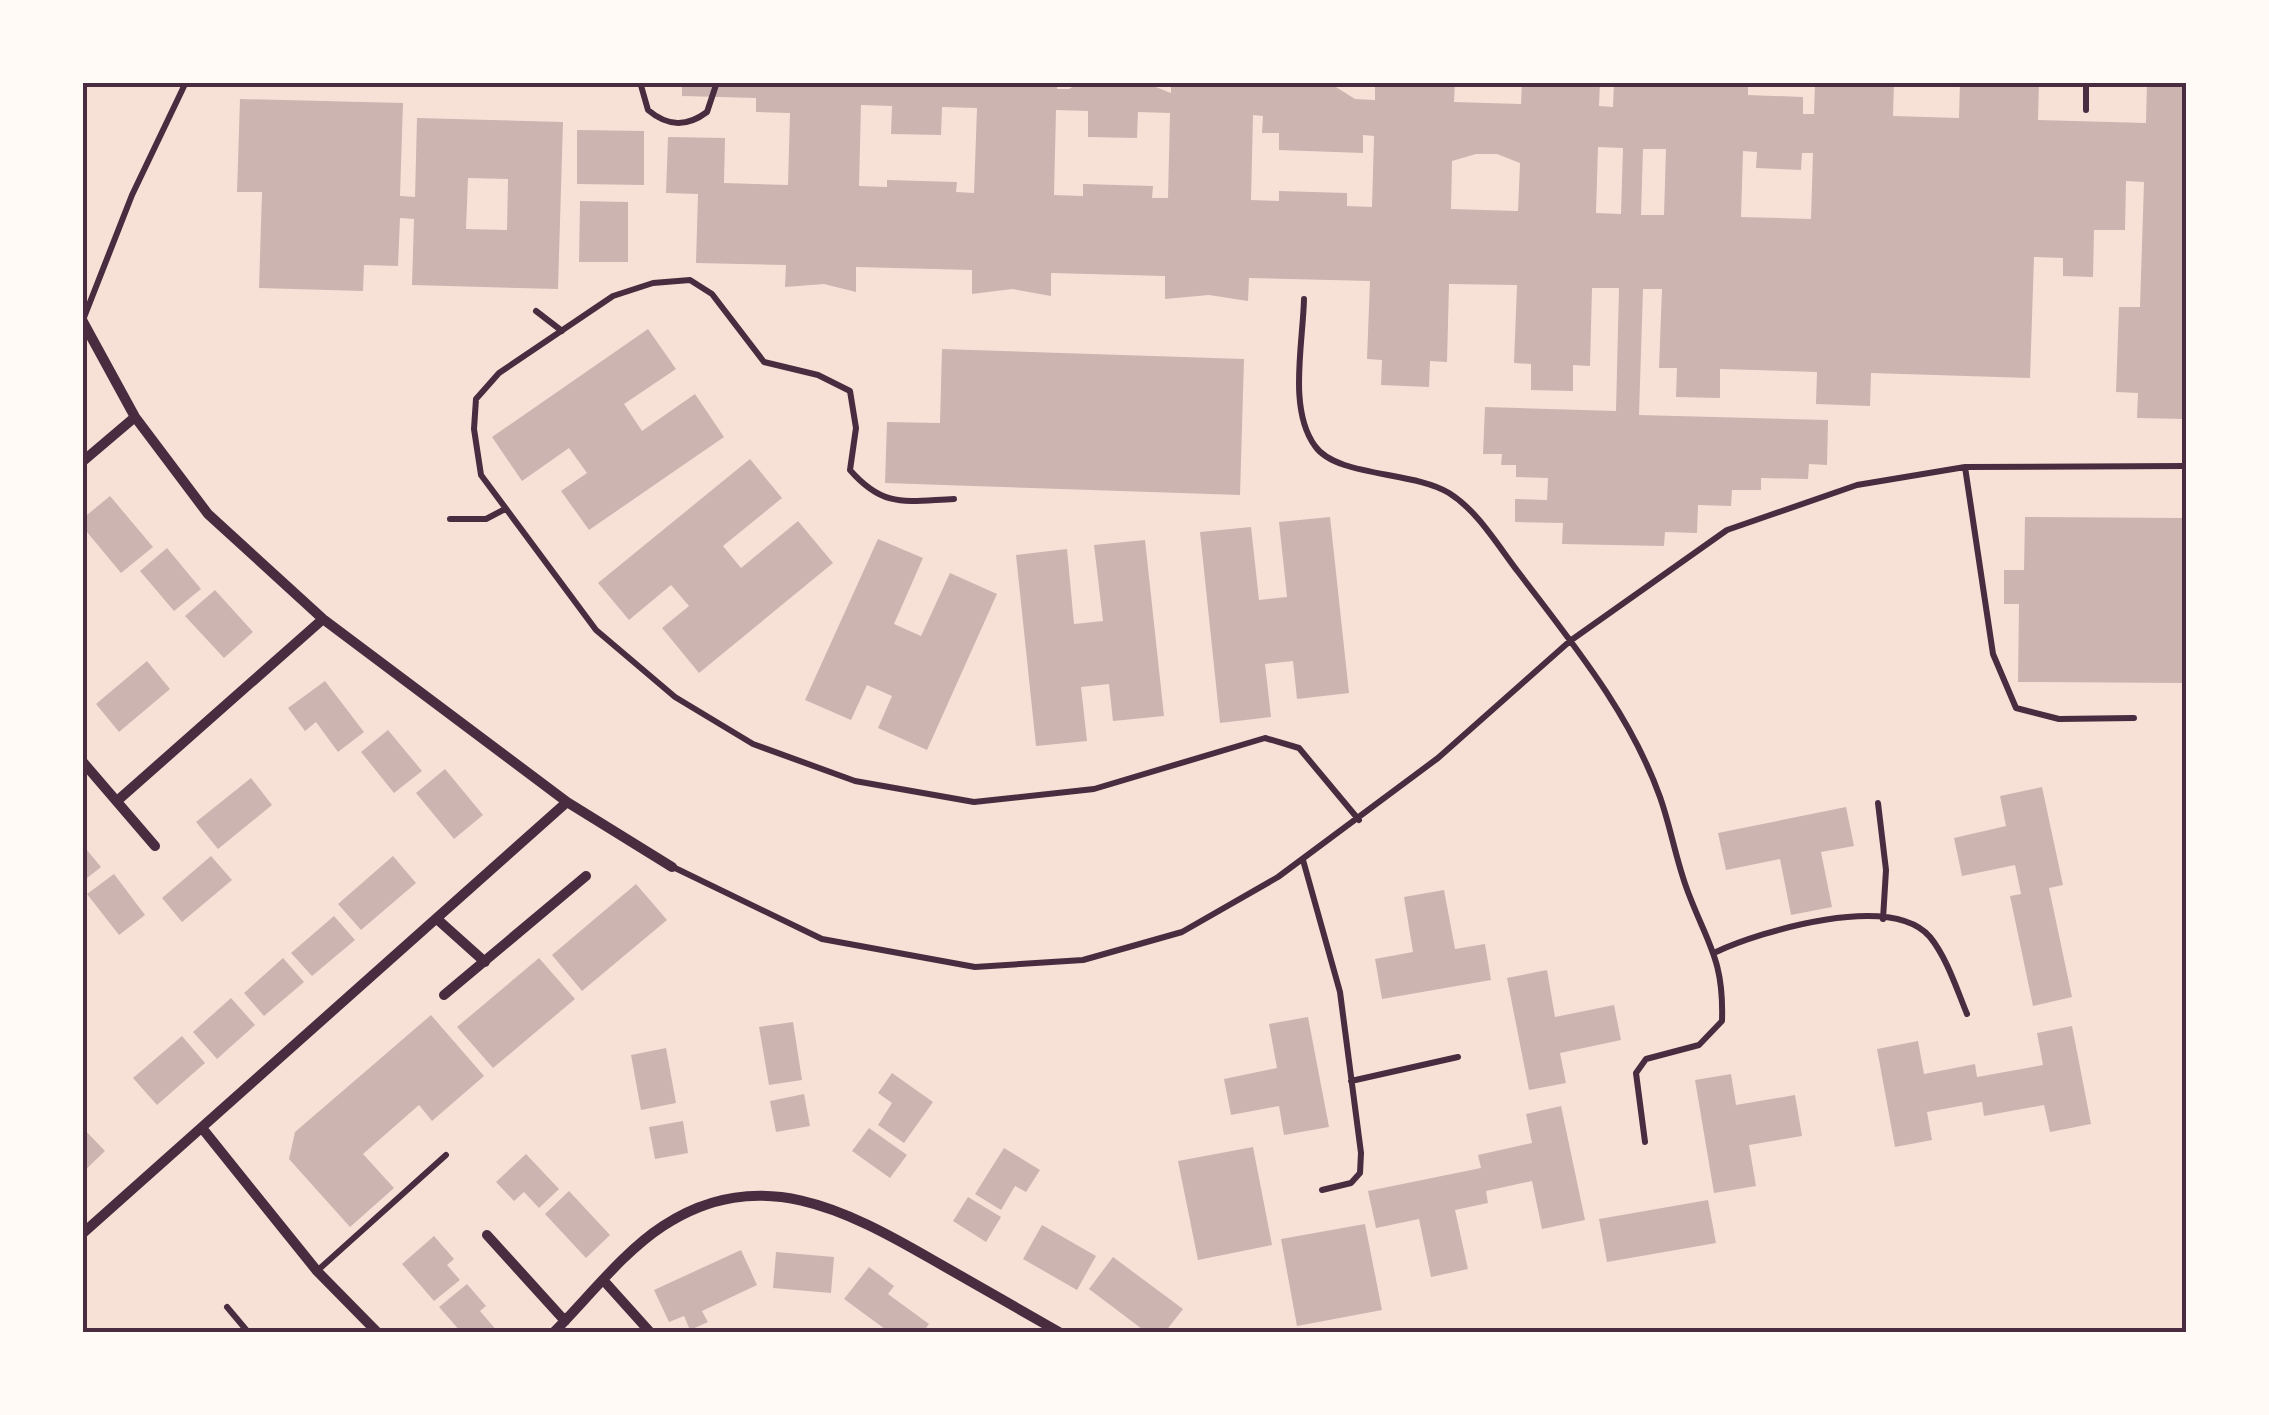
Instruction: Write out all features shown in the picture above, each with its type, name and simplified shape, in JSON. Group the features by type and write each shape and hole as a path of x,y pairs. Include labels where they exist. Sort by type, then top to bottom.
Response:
{"street":[{"path":"83,320 135,417 208,514 322,619 567,802 672,866"},
{"path":"82,462 135,417"},
{"path":"117,801 322,619"},
{"path":"82,761 155,846"},
{"path":"82,1234 567,802"},
{"path":"444,995 586,876"},
{"path":"438,919 485,962"},
{"path":"202,1128 317,1270 377,1332"},
{"path":"554,1332 659,1228 689,1211 734,1197 786,1198 856,1216 1059,1332"},
{"path":"487,1235 565,1321"},
{"path":"605,1282 650,1332"}],"lane":[{"path":"83,320 132,196 186,82"},
{"path":"640,82 648,110 670,123 684,124 707,112 717,82"},
{"path":"2086,82 2086,110"},
{"path":"954,499 888,501 866,488 850,470 856,428 850,392 818,375 764,362 712,294 690,280 653,283 613,296 500,373 476,399 474,430 481,474 596,630 675,697 753,744 855,781 974,802 1094,790 1265,738 1300,748 1359,820"},
{"path":"1304,299 1300,425 1318,452 1341,464 1408,477 1449,493 1480,522 1616,706 1659,795 1688,892 1716,952 1723,984 1722,1022 1699,1045 1646,1058 1636,1073 1645,1142"},
{"path":"536,310 562,330"},
{"path":"672,866 822,939 975,967 1083,960 1182,932 1303,860 1438,758 1570,641 1727,530 1857,485 1965,467 2186,466"},
{"path":"1965,467 1993,654 2016,708 2059,719 2134,718"},
{"path":"450,518 486,519 505,509"},
{"path":"1878,803 1886,870 1883,919"},
{"path":"1303,860 1340,992 1360,1173 1350,1182 1322,1190"},
{"path":"1716,952 1761,931 1862,915 1914,926 1930,938 1967,1014"},
{"path":"1351,1081 1458,1057"},
{"path":"317,1270 446,1155"},
{"path":"227,1307 248,1332"}],"building":[{"path":"682,82 968,82 977,87 978,82 1057,82 1057,89 1069,89 1081,82 1143,82 1171,93 1171,82 1328,82 1355,99 1375,100 1375,82 1455,82 1454,102 1521,104 1522,82 1600,82 1599,106 1613,107 1614,82 1748,82 1748,95 1803,97 1803,114 1814,114 1815,82 1894,82 1893,116 1959,118 1960,82 2039,82 2038,120 2146,123 2147,82 2186,82 2186,419 2137,418 2138,393 2116,392 2119,307 2140,307 2144,182 2126,181 2125,230 2094,230 2093,277 2063,276 2063,258 2034,257 2030,378 1871,373 1870,406 1816,404 1817,372 1720,369 1720,398 1676,397 1677,368 1659,368 1662,289 1643,289 1639,415 1828,420 1827,465 1809,464 1808,479 1761,478 1761,490 1732,490 1731,506 1698,505 1697,533 1665,532 1664,546 1562,544 1563,523 1515,522 1515,499 1547,500 1548,478 1516,477 1516,465 1501,465 1502,454 1483,454 1485,407 1616,411 1619,288 1592,288 1590,366 1573,365 1573,391 1531,390 1531,364 1514,363 1517,285 1449,284 1447,362 1430,361 1429,387 1381,385 1382,360 1367,359 1370,281 1249,278 1248,301 1209,295 1165,299 1165,276 1051,273 1051,296 1012,289 972,294 972,270 856,267 856,292 824,284 785,287 786,265 696,263 698,194 666,193 668,137 725,138 724,183 788,185 790,113 756,112 756,98 682,96","holes":["861,105 892,106 891,134 941,135 942,107 977,108 974,193 956,192 957,182 887,180 887,187 859,186","1056,110 1088,111 1088,137 1137,138 1138,112 1170,113 1168,198 1152,198 1153,186 1083,184 1083,196 1054,195","1253,115 1263,116 1262,133 1279,133 1279,150 1363,153 1363,135 1374,136 1372,207 1347,206 1347,193 1279,191 1279,201 1251,200","1598,147 1623,148 1621,214 1596,213","1643,149 1666,149 1664,215 1641,215","1743,151 1757,152 1756,168 1801,170 1802,153 1813,153 1811,219 1741,217","1476,154 1497,154 1520,163 1518,211 1451,209 1452,161"]},
{"path":"240,99 403,103 400,196 415,197 417,118 563,122 558,289 412,285 414,219 400,218 398,266 364,265 363,291 259,288 262,192 237,192","holes":["468,178 508,179 507,230 466,229"]},
{"path":"577,130 644,131 644,185 577,184"},
{"path":"580,201 628,202 628,262 579,262"},
{"path":"648,329 676,369 624,404 642,431 695,394 724,437 589,530 561,491 587,473 569,448 522,481 492,437"},
{"path":"942,349 1244,359 1240,495 885,483 887,422 940,423"},
{"path":"750,459 782,498 723,546 741,568 798,521 833,563 699,673 662,628 689,606 671,585 629,620 598,583"},
{"path":"110,496 153,547 121,573 82,526 82,519"},
{"path":"1330,517 1349,693 1297,699 1293,661 1265,664 1271,717 1220,723 1200,532 1251,527 1259,600 1287,597 1279,522"},
{"path":"2025,517 2186,518 2186,683 2018,682 2019,604 2004,604 2004,570 2024,570"},
{"path":"878,539 923,558 894,624 921,636 950,573 997,594 927,750 878,728 892,696 867,685 851,720 805,700"},
{"path":"1145,540 1164,716 1113,721 1109,684 1081,687 1087,741 1036,746 1016,555 1067,549 1074,624 1103,621 1094,545"},
{"path":"167,548 201,589 174,611 140,571"},
{"path":"215,590 253,632 224,658 185,616"},
{"path":"147,661 170,689 119,732 96,704"},
{"path":"325,681 364,732 338,752 316,722 305,731 288,708"},
{"path":"388,730 422,771 394,793 361,752"},
{"path":"445,769 483,815 454,839 416,793"},
{"path":"251,778 272,805 218,849 196,822"},
{"path":"2042,787 2063,885 2049,888 2072,997 2033,1006 2010,896 2021,894 2015,865 1962,876 1954,838 2006,826 2000,796"},
{"path":"1846,807 1854,846 1821,852 1832,907 1791,915 1780,859 1726,870 1718,833"},
{"path":"82,844 101,867 82,882"},
{"path":"211,856 232,880 182,922 162,898"},
{"path":"393,856 416,883 361,930 338,904"},
{"path":"114,874 145,915 119,935 87,894"},
{"path":"636,884 667,920 582,991 552,955"},
{"path":"1444,890 1455,949 1485,944 1491,980 1382,999 1375,959 1413,952 1404,897"},
{"path":"334,916 355,940 312,976 291,953"},
{"path":"283,958 304,982 264,1016 244,993"},
{"path":"539,958 575,999 493,1068 457,1027"},
{"path":"1547,970 1555,1017 1614,1005 1621,1040 1560,1053 1566,1083 1529,1090 1507,978"},
{"path":"231,998 255,1025 217,1059 193,1032"},
{"path":"431,1015 484,1076 432,1121 419,1105 363,1154 394,1188 350,1227 289,1159 295,1132"},
{"path":"1308,1017 1329,1127 1284,1135 1279,1106 1231,1115 1224,1079 1277,1068 1269,1024"},
{"path":"793,1022 802,1080 769,1085 759,1027"},
{"path":"2072,1026 2091,1124 2050,1132 2044,1105 1984,1116 1982,1102 1927,1112 1932,1140 1895,1147 1877,1049 1918,1041 1924,1074 1975,1064 1977,1077 2043,1065 2037,1033"},
{"path":"182,1036 205,1063 157,1105 133,1078"},
{"path":"666,1048 676,1103 641,1110 631,1055"},
{"path":"892,1073 933,1102 904,1143 878,1125 892,1103 878,1093"},
{"path":"1731,1074 1736,1105 1795,1095 1802,1136 1749,1145 1756,1186 1714,1193 1695,1080"},
{"path":"804,1094 810,1126 776,1132 770,1101"},
{"path":"1561,1106 1585,1220 1542,1229 1532,1181 1486,1191 1488,1203 1455,1210 1468,1269 1431,1277 1419,1219 1376,1228 1368,1191 1481,1168 1478,1155 1532,1143 1526,1114"},
{"path":"683,1121 688,1153 655,1159 649,1127"},
{"path":"82,1127 105,1151 82,1173"},
{"path":"869,1128 907,1155 890,1178 852,1151"},
{"path":"1253,1147 1272,1245 1198,1260 1178,1161"},
{"path":"1004,1148 1040,1170 1026,1192 1015,1186 1001,1210 975,1194"},
{"path":"526,1154 559,1189 539,1208 524,1192 514,1201 496,1182"},
{"path":"569,1191 610,1235 586,1258 545,1214"},
{"path":"968,1197 1001,1217 986,1242 953,1221"},
{"path":"1708,1200 1716,1243 1607,1262 1599,1219"},
{"path":"1365,1224 1382,1310 1297,1326 1281,1239"},
{"path":"1042,1225 1096,1256 1077,1290 1023,1259"},
{"path":"434,1236 454,1259 447,1265 460,1280 434,1301 402,1264"},
{"path":"741,1250 757,1285 702,1311 708,1322 690,1330 684,1316 669,1322 654,1290"},
{"path":"776,1252 834,1257 831,1293 773,1288"},
{"path":"1113,1257 1183,1309 1165,1332 1146,1332 1089,1289"},
{"path":"869,1267 894,1286 888,1294 929,1324 923,1332 889,1332 844,1299"},
{"path":"467,1284 486,1306 480,1311 498,1332 461,1332 439,1307"}]}
